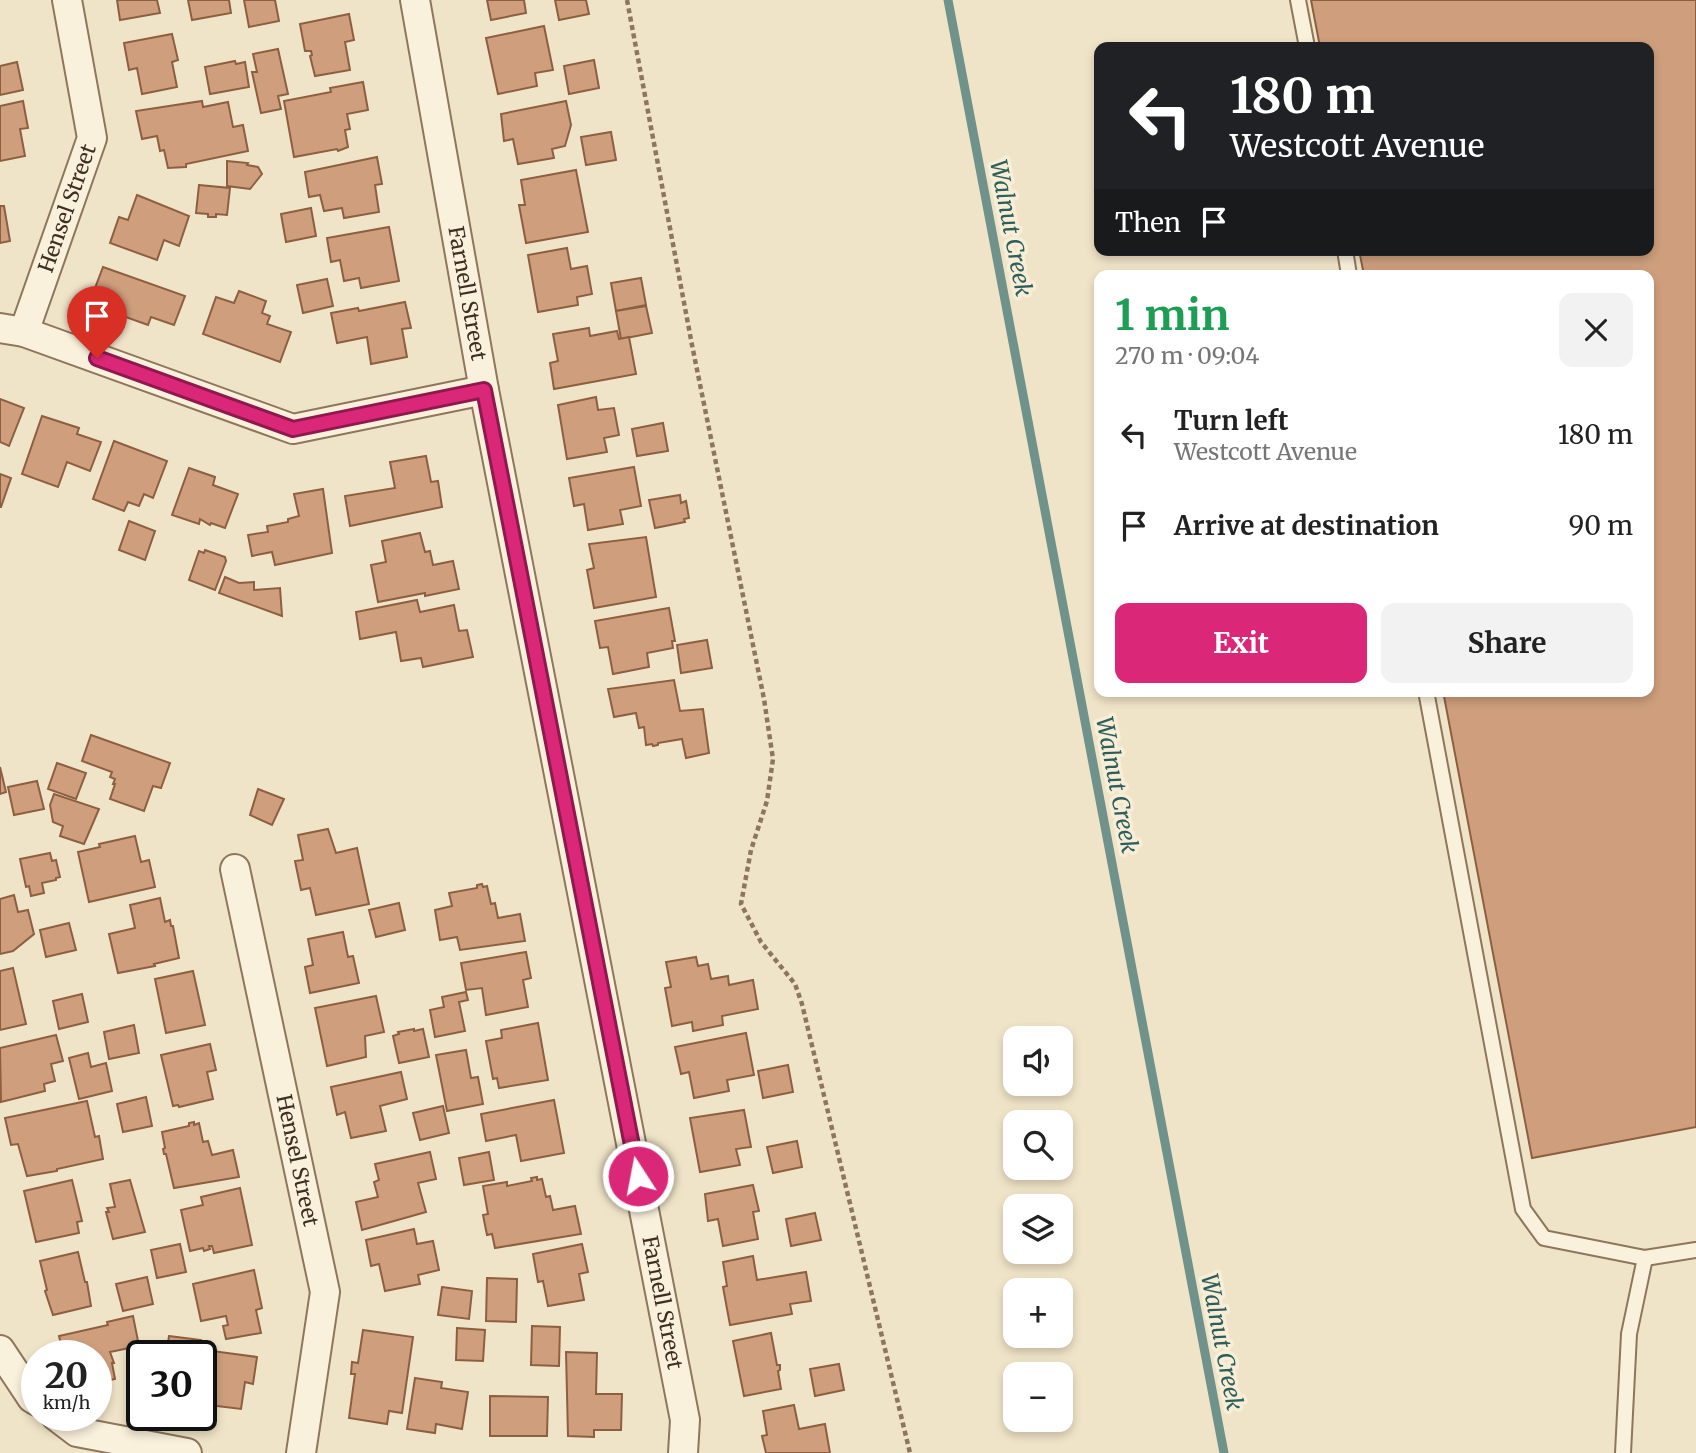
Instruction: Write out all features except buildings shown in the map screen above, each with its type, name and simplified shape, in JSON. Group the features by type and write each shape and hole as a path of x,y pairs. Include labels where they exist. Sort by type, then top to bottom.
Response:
{"street":[{"name":"Hensel Street","path":"12,330 92,138 67,0"},
{"name":"Farnell Street","path":"415,0 484,390 685,1420 683,1453"},
{"path":"12,330 293,429 484,390"},
{"name":"Hensel Street","path":"235,869 325,1292 301,1453"},
{"path":"0,1350 21,1381"},
{"path":"76,1431 187,1453"}],"lane":[{"path":"1298,0 1306,42"},
{"path":"1427,697 1523,1209 1544,1238 1645,1258 1696,1251"},
{"path":"1623,1453 1629,1334 1645,1258"}],"path":[{"path":"627,0 695,359 764,699 773,759 767,801 751,850 741,904 761,942 795,984 802,1004 909,1453"}],"waterway":[{"name":"Walnut Creek","path":"948,0 1224,1453"}],"route":[{"path":"97,358 293,429 484,390 638,1176"}]}
